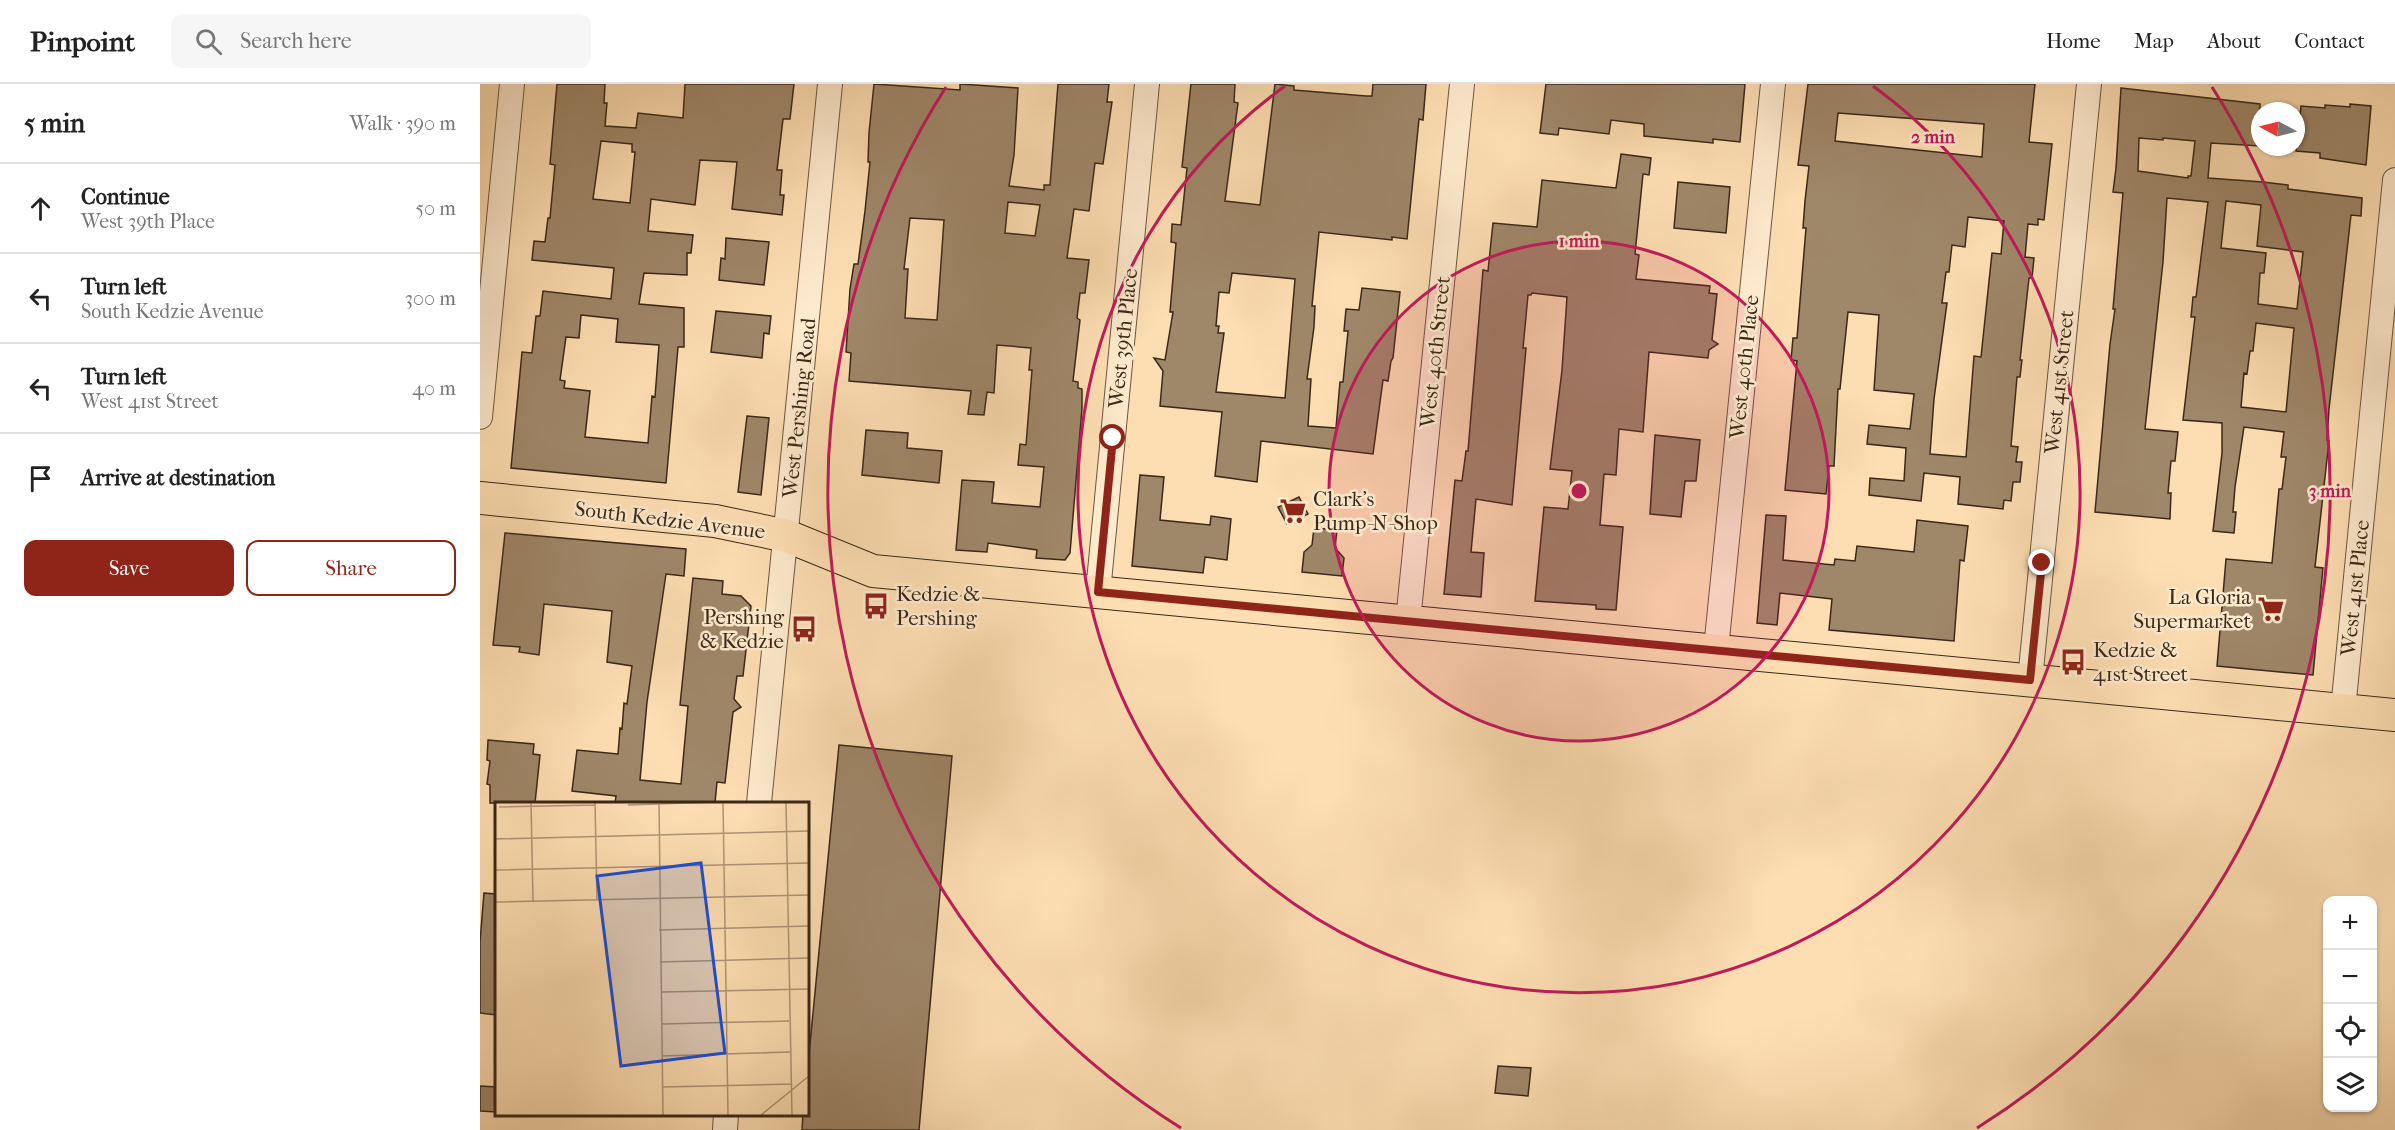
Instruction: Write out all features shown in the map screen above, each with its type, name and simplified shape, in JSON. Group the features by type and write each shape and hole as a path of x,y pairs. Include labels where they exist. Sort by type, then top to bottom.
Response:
{"main road":[{"name":"South Kedzie Avenue","path":"480,498 715,521 787,536 873,571 2395,715"}],"street":[{"path":"480,417 512,84"},
{"name":"West Pershing Road","path":"759,802 830,84"},
{"name":"West 39th Place","path":"1098,592 1148,84"},
{"name":"West 40th Street","path":"1408,621 1462,84"},
{"name":"West 40th Place","path":"1716,649 1773,84"},
{"name":"West 41st Street","path":"2030,680 2089,84"},
{"name":"West 41st Place","path":"2343,710 2395,180"},
{"path":"725,1130 726,1115"}],"building":[{"path":"557,84 605,84 604,103 607,103 605,126 636,128 638,113 683,118 685,84 794,84 790,119 783,119 777,170 782,170 780,195 784,195 782,215 732,209 737,162 700,160 695,205 651,199 648,231 693,235 691,253 687,253 687,275 644,273 639,304 684,308 684,347 678,347 666,483 511,468 522,352 532,353 536,316 540,316 543,291 611,299 614,268 532,260 534,241 545,242 548,218 550,218 555,165 550,164","holes":["601,141 632,144 632,152 635,152 630,203 593,199","581,315 618,319 616,342 659,345 655,397 652,396 648,443 585,437 590,391 564,388 565,381 560,380 566,337 579,338"]},
{"path":"874,84 960,90 960,84 1018,88 1014,155 1009,186 1044,190 1044,185 1050,185 1058,84 1109,84 1107,102 1112,102 1103,164 1095,163 1089,211 1074,209 1067,258 1089,260 1085,293 1080,293 1077,318 1080,320 1073,381 1078,382 1078,388 1082,389 1082,408 1070,553 1065,560 1036,558 1037,550 988,543 987,552 956,550 962,480 994,482 992,503 1040,507 1044,467 1018,465 1020,444 1026,445 1032,370 1029,370 1031,348 997,345 994,393 987,392 984,415 968,414 971,391 849,381 851,353 846,352 850,289 854,264 858,264 865,211 870,162 868,162","holes":["1008,202 1040,205 1035,236 1005,233","910,218 944,220 937,320 905,318 908,269 904,269"]},
{"path":"1191,84 1235,84 1234,102 1238,103 1225,201 1260,205 1275,84 1294,86 1294,90 1372,96 1373,84 1426,84 1423,120 1419,119 1407,239 1392,237 1392,240 1319,232 1312,306 1315,306 1314,327 1307,379 1311,379 1308,426 1336,428 1348,331 1344,331 1346,309 1359,310 1362,288 1400,292 1393,358 1388,381 1383,380 1373,454 1261,441 1257,482 1215,476 1222,412 1160,406 1163,371 1154,358 1165,360 1173,312 1170,312 1176,243 1171,242 1172,224 1181,225 1187,168 1182,167","holes":["1232,273 1295,279 1285,398 1216,392 1224,333 1218,333 1219,326 1216,326 1219,292 1229,293"]},
{"path":"1546,84 1745,84 1740,142 1713,139 1713,143 1644,136 1644,124 1611,120 1609,134 1559,128 1558,135 1540,133"},
{"path":"1808,84 2035,84 2029,142 2052,144 2044,220 2038,219 2038,225 2028,224 2025,257 2034,258 2032,278 2029,278 2011,446 2018,447 2016,462 2022,462 2020,482 2013,482 2011,501 2004,500 2003,509 1958,504 1960,477 1924,473 1921,501 1869,495 1870,478 1904,481 1906,448 1867,444 1869,425 1910,429 1914,394 1874,390 1879,315 1848,312 1840,389 1838,389 1834,466 1829,466 1826,494 1785,490 1797,361 1791,360 1793,338 1797,338 1809,166 1798,165","holes":["1838,113 1984,124 1982,157 1835,141","1968,217 2004,221 2001,254 1992,253 1981,357 1974,356 1966,457 1930,454 1934,399 1947,303 1942,303 1946,272 1949,272 1952,245 1965,247"]},
{"path":"2121,88 2251,103 2251,145 2211,143 2208,178 2288,185 2288,189 2362,198 2361,216 2351,215 2329,409 2327,440 2329,441 2315,567 2323,568 2313,675 2217,666 2226,559 2272,563 2279,489 2282,489 2286,457 2281,457 2284,432 2244,427 2235,487 2234,533 2213,531 2222,453 2222,423 2183,420 2195,317 2191,317 2193,297 2196,297 2208,202 2167,198 2163,262 2145,429 2178,432 2175,461 2171,461 2168,493 2171,493 2170,519 2095,512 2115,309 2113,309 2123,193 2113,192","holes":["2139,138 2163,140 2163,138 2195,141 2191,176 2188,178 2138,171","2226,201 2261,205 2257,246 2303,252 2297,309 2258,304 2260,273 2264,273 2266,253 2221,248","2256,323 2294,328 2286,412 2241,407 2244,373 2247,374 2250,351 2253,351"]},
{"path":"2350,104 2371,106 2366,165 2320,158 2320,153 2305,152 2305,106 2350,107"},
{"path":"1621,154 1651,158 1649,175 1643,174 1635,254 1639,255 1636,279 1710,286 1709,293 1717,294 1712,340 1718,344 1709,350 1708,358 1649,352 1643,432 1619,429 1616,475 1604,474 1600,525 1623,527 1616,610 1596,609 1596,605 1535,601 1544,507 1568,509 1572,471 1550,469 1562,370 1567,297 1532,293 1528,295 1523,348 1526,348 1512,505 1476,499 1471,552 1484,553 1481,597 1444,594 1455,480 1462,481 1466,451 1468,451 1483,270 1488,271 1493,223 1537,227 1542,180 1616,188"},
{"path":"1678,182 1730,187 1726,233 1674,228"},
{"path":"726,238 769,242 764,285 719,280 721,258 725,259"},
{"path":"716,311 771,316 769,334 764,333 762,358 711,352"},
{"path":"747,416 769,418 761,495 738,492"},
{"path":"866,430 908,433 907,448 942,451 939,483 862,475"},
{"path":"1655,435 1700,440 1696,481 1685,481 1681,517 1650,514"},
{"path":"1140,475 1164,477 1160,520 1210,525 1211,516 1231,519 1227,560 1205,557 1203,573 1132,566"},
{"name":"Clark's Pump-N-Shop","path":"1299,497 1308,514 1287,524 1278,507"},
{"path":"1766,515 1786,516 1783,560 1834,565 1835,559 1855,561 1857,546 1914,552 1917,520 1968,526 1964,561 1960,560 1954,641 1829,630 1832,599 1780,593 1777,625 1757,623"},
{"path":"1314,528 1337,530 1335,548 1344,558 1342,576 1302,572 1304,552 1312,545"},
{"path":"505,533 686,549 684,576 666,574 647,702 640,780 681,784 688,706 680,705 693,578 723,581 722,594 741,596 751,606 743,676 737,676 734,699 741,707 733,712 725,783 717,782 715,802 615,802 616,796 572,791 577,750 618,754 620,728 622,729 624,703 627,704 632,666 607,662 612,611 544,604 539,655 519,652 520,647 493,645"},
{"path":"488,740 534,744 533,754 540,755 535,802 490,803 490,785 487,784 490,761 487,760"},
{"path":"839,745 952,756 919,1130 802,1130 803,1115 808,1115 808,1065"},
{"path":"484,893 495,894 495,1015 480,1013 480,942"},
{"path":"1498,1066 1531,1068 1528,1096 1495,1093"},
{"path":"480,1086 495,1087 495,1112 480,1111"}],"place":[{"name":"Clark's Pump-N-Shop","path":"1293,511"},
{"name":"Kedzie & Pershing","path":"876,606"},
{"name":"La Gloria Supermarket","path":"2271,609"},
{"name":"Pershing & Kedzie","path":"804,629"},
{"name":"Kedzie & 41st Street","path":"2073,662"}],"route":[{"path":"1113,438 1098,592 2030,680 2042,563"}]}
